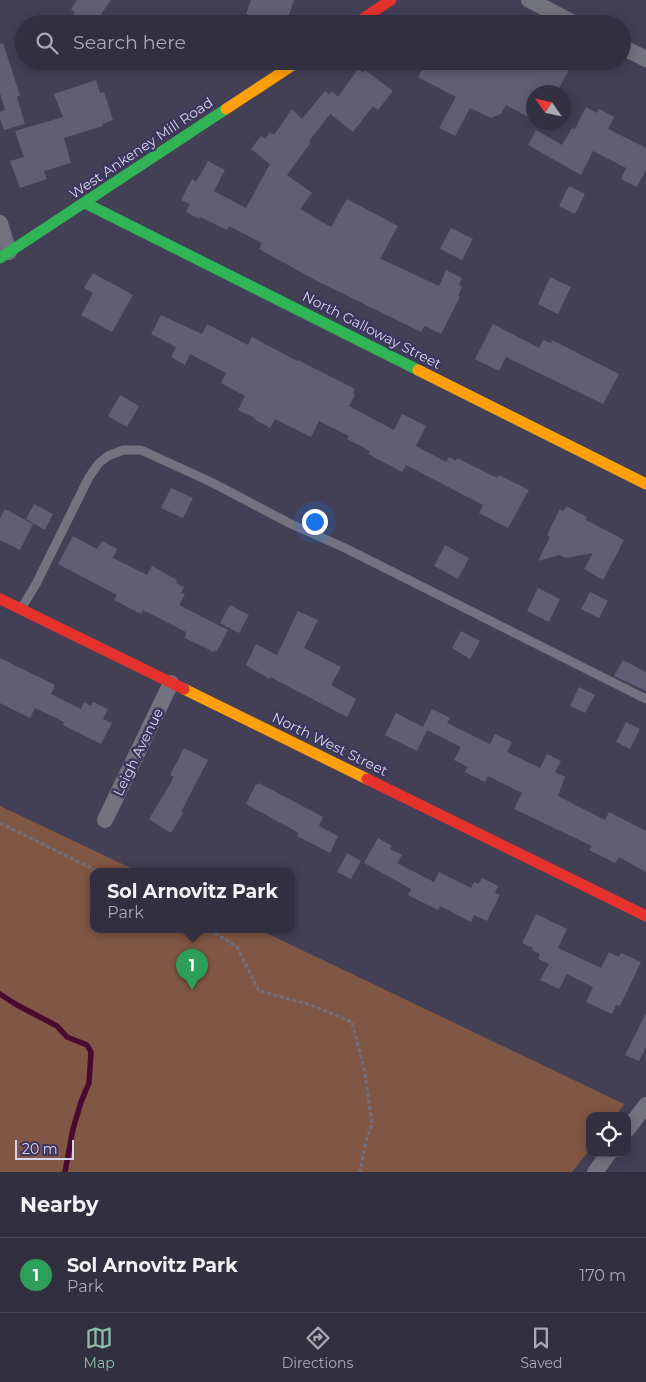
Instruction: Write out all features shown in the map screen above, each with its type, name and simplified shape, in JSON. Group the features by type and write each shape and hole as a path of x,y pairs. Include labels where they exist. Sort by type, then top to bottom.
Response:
{"street":[{"path":"368,15 391,0"},
{"path":"529,0 558,15"},
{"path":"631,52 646,59"},
{"name":"West Ankeney Mill Road","path":"5,256 284,70"},
{"name":"North Galloway Street","path":"85,203 646,484"},
{"path":"0,223 5,256"},
{"name":"North West Street","path":"0,599 646,916"},
{"name":"Leigh Avenue","path":"105,820 171,683"},
{"path":"631,1125 646,1105"},
{"path":"595,1172 606,1157"}],"lane":[{"path":"21,610 89,478 99,463 108,456 123,450 141,450 211,482 289,523 354,553 646,699"}],"path":[{"path":"0,823 91,868"},
{"path":"216,933 237,946 259,991 312,1005 352,1022 366,1073 372,1124 366,1141 360,1172"}],"shaded area":[{"path":"0,806 131,868 90,868 90,933 266,933 624,1104 619,1112 586,1112 586,1154 572,1172 0,1172"}],"building":[{"path":"77,0 111,0 100,15 73,15 75,12 71,9"},
{"path":"251,0 294,0 289,15 246,14"},
{"path":"3,43 20,96 17,97 25,124 4,130 0,118 0,112 5,110 0,93 0,44"},
{"path":"357,70 363,73 365,70 393,91 378,110 373,106 353,132 330,114 309,141 311,142 287,175 312,193 300,209 331,227 347,199 398,226 379,258 439,286 446,270 462,278 459,285 462,287 458,296 460,297 441,334 425,326 421,332 315,280 259,249 262,243 229,226 227,230 186,212 190,204 181,200 192,179 196,182 208,161 225,170 214,191 246,208 270,164 251,149 261,136 265,139 270,132 274,135 292,109 302,119 325,91 329,94 332,91 338,97"},
{"path":"422,70 569,70 561,85 526,85 526,116 506,105 501,114 491,118 470,108 455,136 439,128 456,97 418,77"},
{"path":"96,80 100,93 104,92 113,120 102,124 103,126 64,138 71,163 44,171 47,179 20,188 10,161 24,157 15,131 63,117 54,94"},
{"path":"586,107 597,113 599,109 614,117 608,129 646,148 646,170 637,187 621,179 626,168 593,151 581,175 528,145 536,130 562,145 572,128 575,129"},
{"path":"569,186 585,194 575,214 559,206"},
{"path":"451,228 473,239 462,260 440,249"},
{"path":"93,273 133,295 112,332 81,315 93,293 84,288"},
{"path":"550,277 571,287 558,314 538,304"},
{"path":"161,315 202,334 207,324 248,345 252,337 355,389 353,394 355,395 349,406 394,430 402,414 426,426 416,446 446,462 449,457 456,461 457,458 497,478 499,475 529,490 508,528 479,513 483,505 406,465 402,472 368,454 370,451 347,439 349,436 319,421 311,437 275,419 270,428 238,410 245,396 221,383 226,373 190,354 185,365 171,357 176,347 151,334"},
{"path":"493,324 539,348 543,340 551,343 552,340 619,374 603,404 506,357 499,371 475,359"},
{"path":"120,395 139,406 127,427 108,416"},
{"path":"171,488 193,498 183,518 161,508"},
{"path":"34,504 53,514 45,530 26,519"},
{"path":"566,506 587,517 586,520 624,540 603,580 584,569 593,553 566,558 559,555 538,561 550,537 547,535 560,509 563,511"},
{"path":"5,509 33,524 20,550 0,540 0,518"},
{"path":"73,536 97,549 102,541 117,549 113,558 147,575 152,566 177,580 176,583 184,587 181,593 185,594 179,605 228,630 217,651 215,650 214,652 185,638 186,632 143,610 141,614 114,600 117,595 58,564"},
{"path":"445,545 469,558 458,579 434,566"},
{"path":"538,588 560,599 549,622 527,611"},
{"path":"590,592 608,601 599,618 581,609"},
{"path":"230,605 249,615 239,633 220,623"},
{"path":"298,611 318,620 304,648 341,667 331,685 356,699 347,717 270,677 269,679 246,665 256,644 277,655"},
{"path":"461,631 480,641 470,659 452,648"},
{"path":"0,658 55,685 51,694 81,709 84,702 91,706 93,702 108,709 103,719 112,723 101,744 63,725 64,722 35,708 30,718 0,703"},
{"path":"623,660 646,672 646,691 614,676"},
{"path":"579,687 595,695 585,713 570,706"},
{"path":"432,709 450,718 447,723 490,744 495,734 512,742 507,752 540,768 547,754 561,761 555,772 565,777 558,796 605,820 609,812 646,831 646,872 619,857 615,863 589,850 592,846 514,809 522,793 488,776 485,782 465,772 468,767 454,760 461,747 427,730 417,751 385,735 396,713 423,727"},
{"path":"626,722 640,729 630,749 616,742"},
{"path":"184,748 208,760 181,812 183,813 171,833 149,819 174,777 170,775"},
{"path":"259,783 323,817 319,826 338,836 330,853 297,836 299,833 246,804 256,784 258,785"},
{"path":"378,838 392,846 390,849 402,855 397,863 434,882 439,872 471,888 474,882 478,884 482,878 498,886 495,893 500,895 487,921 474,915 471,922 440,906 438,910 408,895 411,889 364,863"},
{"path":"347,853 361,861 351,879 337,872"},
{"path":"536,914 567,929 558,948 601,968 609,952 619,957 621,953 641,962 620,1006 616,1005 612,1014 586,1002 593,987 567,974 559,989 540,980 549,964 538,959 540,954 532,950 533,948 522,943"},
{"path":"646,1013 646,1047 639,1061 625,1055"}],"waterway":[{"path":"0,994 57,1026 67,1037 87,1045 91,1052 89,1083 73,1129 65,1172"}],"traffic: fast":[{"path":"0,258 226,109"},
{"path":"85,203 418,370"}],"traffic: slow":[{"path":"226,109 285,70"},
{"path":"418,370 646,484"},
{"path":"184,689 367,779"}],"traffic: jam":[{"path":"368,15 391,0"},
{"path":"0,599 184,689"},
{"path":"367,779 646,916"}],"place":[{"name":"Sol Arnovitz Park","path":"192,990"}]}
